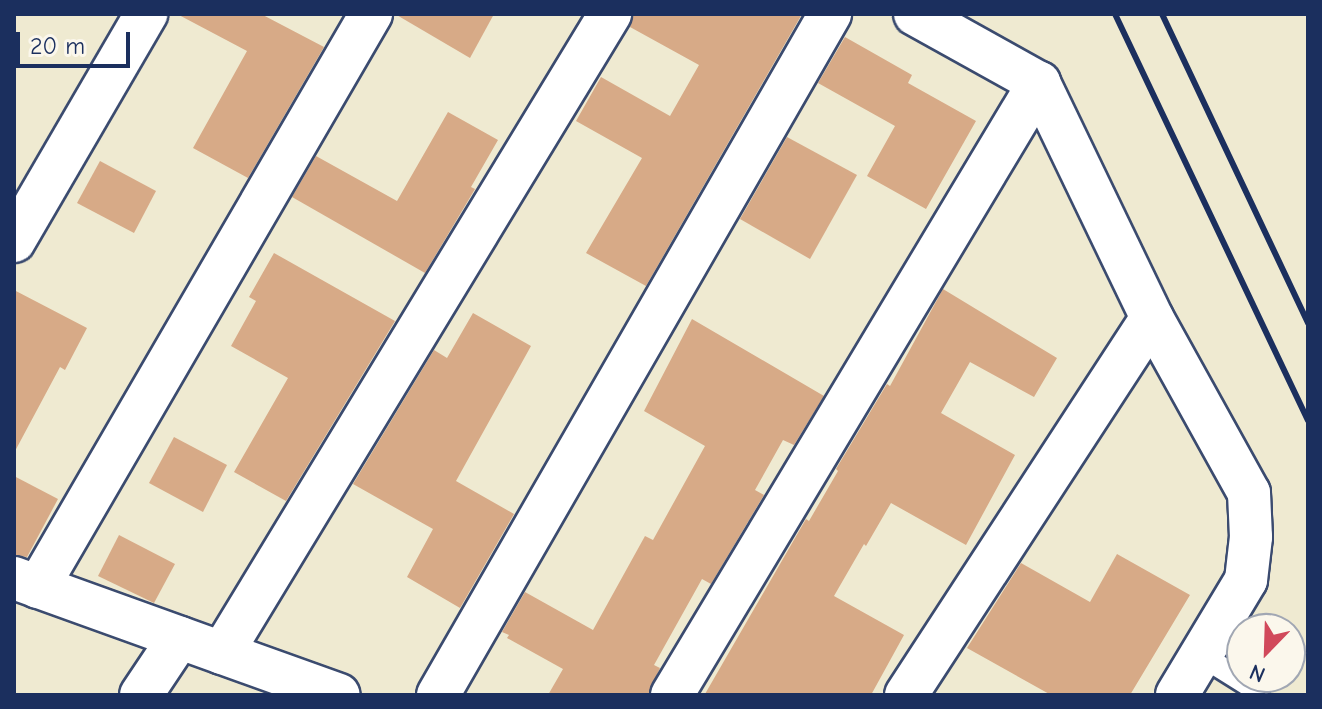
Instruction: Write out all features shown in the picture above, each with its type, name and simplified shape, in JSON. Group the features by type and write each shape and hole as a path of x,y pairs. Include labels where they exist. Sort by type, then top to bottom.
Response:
{"street":[{"path":"14,241 146,14"},
{"path":"339,695 26,582 371,14"},
{"path":"222,653 610,14"},
{"path":"438,695 830,14"},
{"path":"915,14 1039,83 1152,318 1249,493 1251,537 1246,580 1177,695"},
{"path":"672,695 1039,83"},
{"path":"906,695 1152,318"},
{"path":"141,695 179,638"}],"lane":[{"path":"1201,655 1249,685 1258,695"}],"building":[{"path":"177,14 261,14 324,47 248,178 193,148 247,51"},
{"path":"395,14 494,14 470,58"},
{"path":"634,14 802,14 646,286 586,253 642,158 576,121 601,77 670,116 699,65 630,27"},
{"path":"845,37 912,75 908,83 976,121 926,209 867,176 895,126 818,83"},
{"path":"448,112 498,140 471,187 475,189 425,273 292,197 316,156 397,201"},
{"path":"787,137 857,175 810,259 740,219"},
{"path":"100,161 156,191 134,233 77,203"},
{"path":"274,253 395,321 286,501 234,472 288,378 231,346 256,301 249,297"},
{"path":"943,289 1057,358 1034,397 970,362 941,413 1015,455 966,545 891,503 866,546 864,544 834,596 904,635 871,695 700,695 705,694 887,384 890,386"},
{"path":"14,290 87,328 65,370 60,367 14,453"},
{"path":"473,313 531,346 456,481 514,514 460,608 407,577 433,529 353,484 434,350 447,358"},
{"path":"692,319 824,396 794,445 783,440 755,490 764,495 711,584 702,579 654,665 660,668 648,695 548,695 563,669 507,638 509,635 502,632 525,592 593,630 645,536 653,540 705,446 644,411"},
{"path":"174,437 227,465 203,512 149,483"},
{"path":"14,476 58,499 27,557 14,555"},
{"path":"119,535 175,564 154,603 98,576"},
{"path":"1117,554 1190,595 1130,695 1051,695 967,648 1021,563 1090,602"}],"railway":[{"path":"1115,14 1308,420"},
{"path":"1162,14 1308,323"}]}
